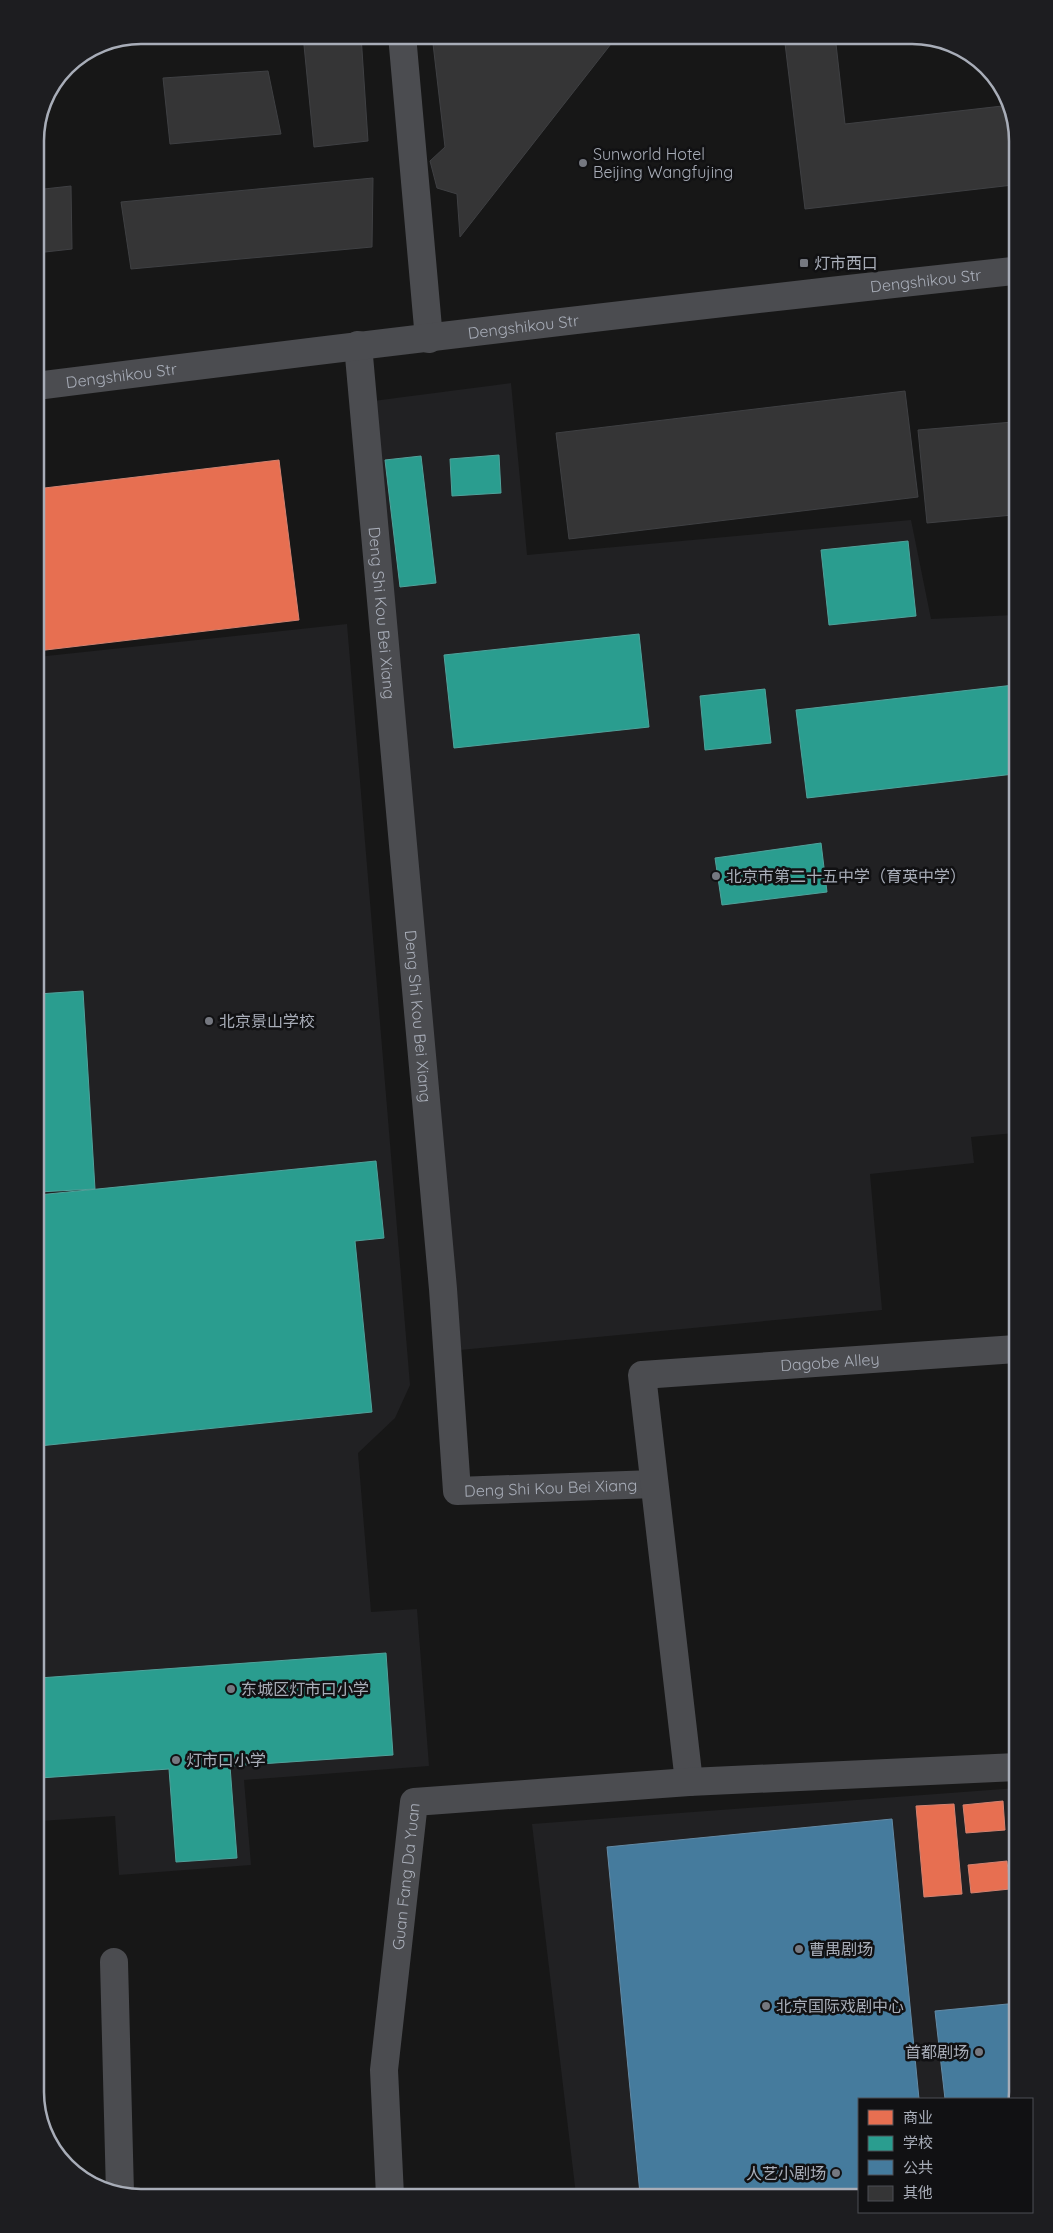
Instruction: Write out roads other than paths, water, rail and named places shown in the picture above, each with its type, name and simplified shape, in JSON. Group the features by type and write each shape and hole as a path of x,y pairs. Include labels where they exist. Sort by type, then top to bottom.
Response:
{"street":[{"path":"403,44 429,339"},
{"name":"Dengshikou Str","path":"44,385 358,345 429,339 799,294 1009,271"},
{"name":"Deng Shi Kou Bei Xiang","path":"358,345 443,1289 457,1492 654,1484"},
{"name":"Dagobe Alley","path":"654,1484 642,1375 1009,1349"},
{"path":"654,1484 689,1782 1009,1767"},
{"name":"Guan Fang Da Yuan","path":"390,2189 384,2070 414,1802 689,1782"},
{"path":"114,1962 120,2187"}],"place":[{"name":"Sunworld Hotel Beijing Wangfujing","path":"583,163"},
{"name":"灯市西口","path":"804,263"},
{"name":"北京市第二十五中学（育英中学）","path":"716,876"},
{"name":"北京景山学校","path":"209,1021"},
{"name":"东城区灯市口小学","path":"231,1689"},
{"name":"灯市口小学","path":"176,1760"},
{"name":"曹禺剧场","path":"799,1949"},
{"name":"北京国际戏剧中心","path":"766,2006"},
{"name":"首都剧场","path":"979,2052"},
{"name":"人艺小剧场","path":"836,2173"}]}
